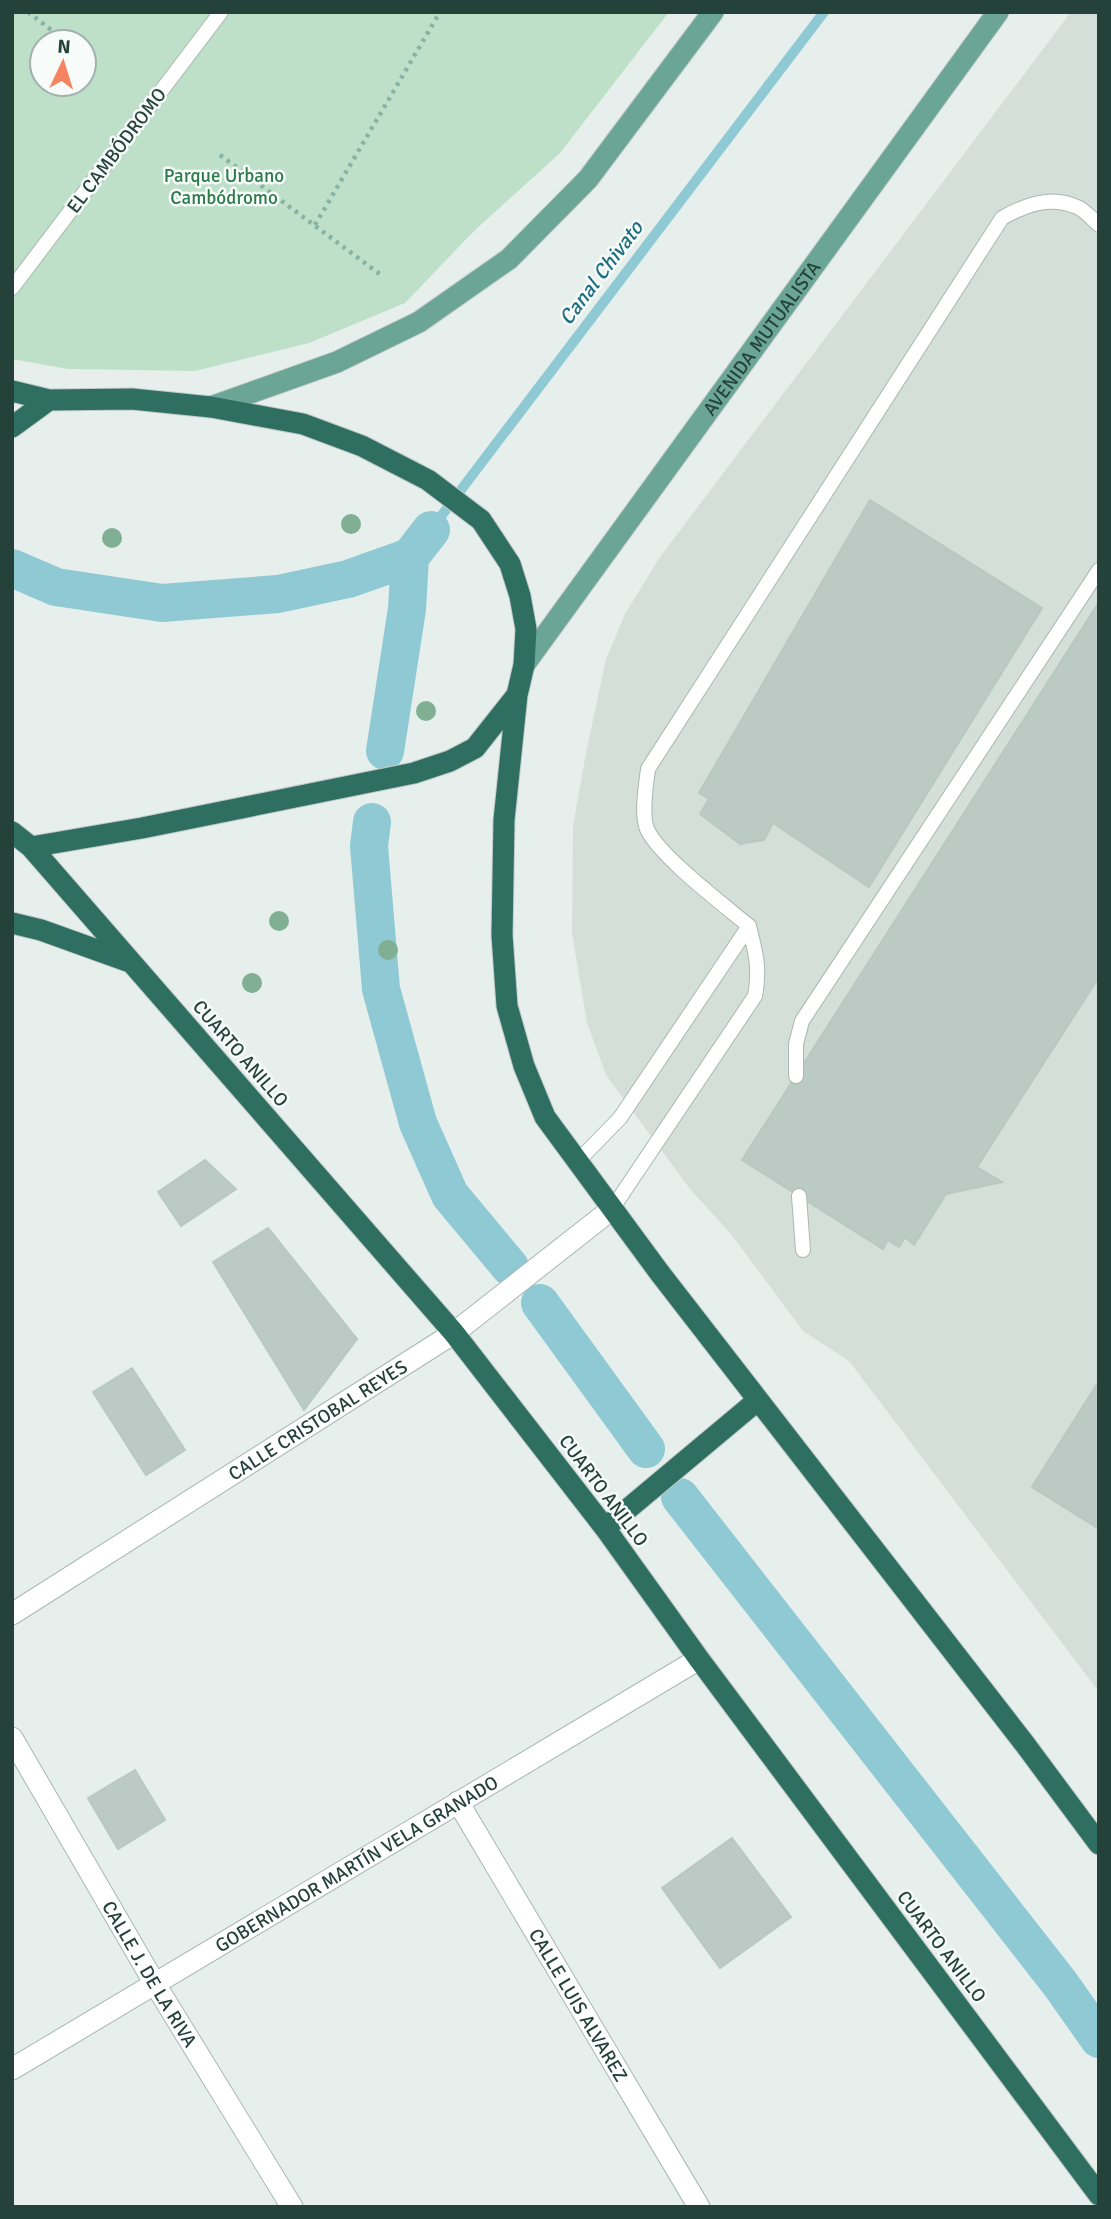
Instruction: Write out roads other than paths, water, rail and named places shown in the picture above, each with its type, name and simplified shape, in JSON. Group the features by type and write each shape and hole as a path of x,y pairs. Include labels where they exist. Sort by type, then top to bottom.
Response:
{"highway":[{"path":"12,391 49,400 132,399 211,407 303,424 362,446 428,480 481,520 510,564 526,629 524,665 517,695 504,820 502,935 507,1006 524,1066 545,1117 612,1209 1024,1742 1099,1844"},
{"path":"12,427 49,400"},
{"path":"31,847 142,828 414,773 450,761 475,748 517,695"},
{"name":"CUARTO ANILLO","path":"12,832 31,847 454,1333 605,1528 699,1659 1099,2194"},
{"path":"12,923 41,930 132,963"},
{"path":"605,1528 758,1400"}],"main road":[{"path":"211,407 337,362 419,322 509,259 588,179 713,12"},
{"name":"AVENIDA MUTUALISTA","path":"524,665 998,12"}],"street":[{"name":"CALLE CRISTOBAL REYES","path":"12,1614 454,1333 612,1209"},
{"name":"GOBERNADOR MARTÍN VELA GRANADO","path":"12,2069 699,1659"},
{"name":"CALLE J. DE LA RIVA","path":"12,1738 155,1984 292,2207"},
{"name":"CALLE LUIS ALVAREZ","path":"458,1802 699,2207"}],"lane":[{"name":"EL CAMBÓDROMO","path":"12,288 220,12"},
{"path":"612,1209 755,996 759,974 757,954 749,926 662,850 646,827 648,769 1002,218 1022,207 1048,201 1077,207 1099,225"},
{"path":"796,1076 796,1044 802,1021 1099,570"},
{"path":"578,1161 620,1118 749,926"},
{"path":"799,1196 803,1250"}],"waterway":[{"name":"Canal Chivato","path":"410,557 824,12"},
{"path":"12,568 56,587 162,603 278,594 348,579 410,557 431,530"},
{"path":"385,751 407,609 410,557"},
{"path":"372,822 369,846 381,989 418,1123 450,1195 510,1267"},
{"path":"540,1303 646,1449"},
{"path":"680,1497 1061,1985 1099,2039"}],"park label":[{"name":"Parque Urbano Cambódromo","path":"224,186"}]}
